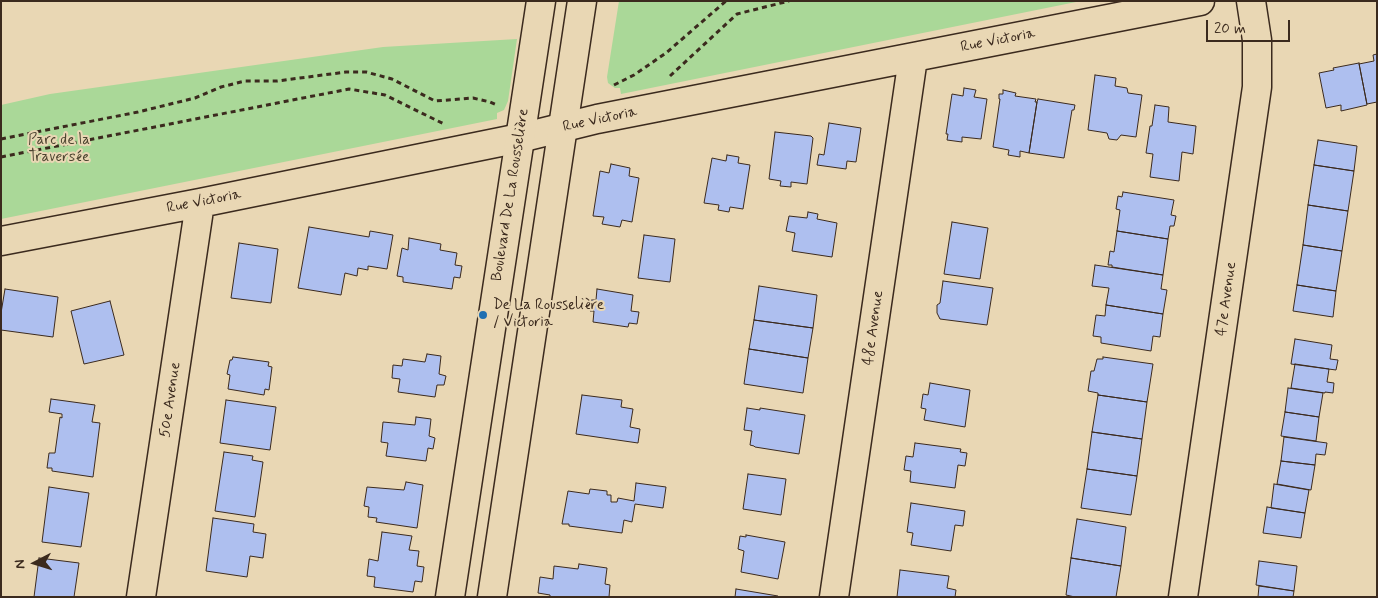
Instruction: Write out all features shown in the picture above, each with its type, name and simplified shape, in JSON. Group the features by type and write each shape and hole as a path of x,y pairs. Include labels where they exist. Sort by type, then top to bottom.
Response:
{"street":[{"name":"Boulevard De La Rousselière","path":"450,597 541,1"},
{"path":"492,597 582,1"},
{"name":"Rue Victoria","path":"1,241 200,203 520,138 563,127 1200,1"},
{"name":"47e Avenue","path":"1183,597 1257,87 1258,40 1252,1"},
{"name":"48e Avenue","path":"834,597 913,58"},
{"name":"50e Avenue","path":"141,597 200,203"}],"path":[{"path":"611,87 634,75 666,53 726,1"},
{"path":"670,76 737,14 789,1"},
{"path":"1,139 138,112 195,98 221,87 246,80 277,81 346,72 366,72 392,79 435,101 473,98 504,108"},
{"path":"1,157 349,89 385,95 411,106 439,122 447,124"}],"green space":[{"path":"619,1 1081,1 621,94 620,88 615,88 608,83 607,77"},
{"name":"Parc de la Traversée","path":"517,39 508,101 504,110 497,113 497,119 1,219 1,105 50,94 383,47"}],"building":[{"path":"1377,54 1377,102 1367,104 1359,64 1374,61 1373,55"},
{"path":"1359,63 1367,105 1341,111 1341,105 1326,108 1319,73"},
{"path":"1095,75 1116,78 1115,86 1127,88 1128,93 1142,95 1136,137 1121,135 1117,140 1109,139 1107,133 1088,130"},
{"path":"964,88 976,90 974,97 987,99 981,139 962,137 962,142 947,140 948,134 946,134 952,94 963,96"},
{"path":"1003,90 1016,93 1015,96 1036,99 1035,102 1037,102 1029,153 1020,151 1020,157 1008,155 1009,150 993,147 1000,99 999,94 1003,94"},
{"path":"1038,99 1075,105 1074,110 1072,110 1064,158 1029,153"},
{"path":"1155,105 1169,107 1168,122 1196,126 1193,154 1182,152 1179,181 1150,177 1153,154 1146,153"},
{"path":"829,123 861,128 856,162 847,161 846,169 817,165 819,154 824,155"},
{"path":"775,132 811,136 813,138 807,184 791,182 791,187 780,186 781,181 769,179"},
{"path":"1318,140 1357,146 1354,171 1314,165"},
{"path":"727,155 739,157 738,163 750,165 743,209 730,207 729,212 718,210 719,205 704,203 712,158 726,161"},
{"path":"611,164 630,168 629,176 639,178 632,222 622,220 620,227 602,224 604,217 593,216 600,171 609,173"},
{"path":"1314,165 1354,171 1348,211 1308,205"},
{"path":"1123,192 1174,200 1171,215 1176,216 1174,226 1170,226 1168,239 1117,231 1120,210 1116,209 1118,196 1122,197"},
{"path":"1308,205 1348,211 1342,251 1303,245"},
{"path":"808,212 818,214 817,219 837,223 832,257 792,251 795,233 786,231 789,216 807,218"},
{"path":"952,222 988,228 980,279 944,274"},
{"path":"309,227 369,237 370,231 393,235 387,269 368,266 368,270 358,268 357,276 345,273 341,295 298,288"},
{"path":"1117,231 1168,239 1163,275 1108,265 1110,251 1114,252"},
{"path":"644,235 675,239 670,282 638,278"},
{"path":"409,238 441,244 440,250 457,253 455,265 462,266 460,278 454,277 452,289 403,282 403,277 397,276 402,248 408,250"},
{"path":"239,243 278,249 271,303 231,298"},
{"path":"1303,245 1342,251 1336,291 1297,285"},
{"path":"1095,265 1163,275 1161,289 1167,290 1163,314 1106,305 1109,288 1092,286"},
{"path":"943,281 993,288 987,325 940,319 937,313 937,305 940,303"},
{"path":"1297,285 1336,291 1333,317 1293,311"},
{"path":"759,286 817,295 813,328 754,320"},
{"path":"5,289 58,297 53,337 1,330 1,313"},
{"path":"597,289 633,295 631,311 639,312 637,324 629,323 628,327 593,322 594,311 590,311 591,300 596,300"},
{"path":"110,301 124,355 84,364 71,311"},
{"path":"1106,305 1163,314 1160,337 1153,336 1151,351 1101,343 1101,337 1093,336 1096,315 1105,316"},
{"path":"754,320 813,328 808,358 749,349"},
{"path":"1295,339 1332,345 1330,359 1338,360 1336,370 1291,364"},
{"path":"749,349 808,358 803,393 744,384"},
{"path":"427,354 441,356 439,374 446,376 444,385 437,385 435,397 398,392 400,379 392,378 393,365 402,366 403,359 425,362"},
{"path":"233,357 269,362 268,366 272,367 269,390 265,389 264,395 228,389 230,375 227,374 230,360"},
{"path":"1103,357 1153,364 1147,402 1098,395 1098,393 1088,391 1091,371 1094,371 1097,359 1103,359"},
{"path":"1295,364 1329,369 1327,382 1334,383 1333,393 1291,388"},
{"path":"930,383 970,390 965,427 924,420 926,409 921,408 923,394 928,395"},
{"path":"1288,388 1323,393 1319,417 1285,412"},
{"path":"582,395 622,400 621,407 633,409 630,427 640,429 638,443 576,434"},
{"path":"1098,395 1147,402 1142,439 1092,432"},
{"path":"51,399 95,405 92,422 100,423 93,477 52,471 52,468 47,468 49,453 55,453 60,417 62,418 62,414 49,412"},
{"path":"226,400 276,407 270,450 220,443"},
{"path":"747,408 760,410 760,408 805,415 799,454 750,445 752,431 744,430"},
{"path":"1285,412 1319,417 1316,441 1281,436"},
{"path":"416,417 431,419 429,436 435,438 433,449 428,448 426,461 386,456 388,443 381,442 383,422 415,425"},
{"path":"1092,432 1142,439 1137,476 1087,469"},
{"path":"1284,437 1327,443 1325,455 1316,454 1315,465 1281,461"},
{"path":"915,443 961,449 960,452 967,453 965,466 958,465 955,488 910,482 911,471 904,470 906,456 913,457"},
{"path":"224,452 253,456 252,460 263,462 255,517 215,511"},
{"path":"1281,461 1315,465 1311,490 1277,484"},
{"path":"1087,469 1137,476 1131,515 1081,508"},
{"path":"748,474 786,479 781,515 743,509"},
{"path":"406,482 423,485 417,528 376,522 377,518 368,517 369,507 364,506 367,487 404,490"},
{"path":"636,483 666,487 663,508 635,504 632,522 624,520 622,533 562,524 568,491 589,494 590,489 607,491 607,495 611,495 611,502 617,502 618,498 634,501"},
{"path":"1274,484 1309,490 1305,513 1271,508"},
{"path":"49,487 89,493 81,547 42,542"},
{"path":"911,503 965,511 963,526 955,525 951,551 911,545 913,533 907,532"},
{"path":"1267,507 1305,513 1301,538 1263,533"},
{"path":"213,518 254,524 253,532 266,534 263,558 250,556 247,577 206,571"},
{"path":"1077,519 1126,527 1121,566 1071,558"},
{"path":"382,532 412,536 409,550 419,551 417,566 424,567 422,582 415,581 413,592 374,587 375,577 367,576 369,559 378,561"},
{"path":"746,535 785,542 778,579 741,572 744,551 738,549 740,536 746,537"},
{"path":"39,558 79,563 74,597 34,597"},
{"path":"1071,558 1121,566 1116,597 1075,597 1066,595"},
{"path":"1259,561 1297,566 1294,591 1256,585"},
{"path":"579,564 607,568 605,584 610,585 609,597 550,597 550,595 538,593 540,577 553,579 554,566 578,569"},
{"path":"900,570 949,576 947,588 956,590 955,597 897,597"},
{"path":"1259,586 1294,591 1293,597 1258,597"},
{"path":"736,589 778,596 778,597 735,597"}],"place":[{"name":"De La Rousselière / Victoria","path":"483,315"}]}
